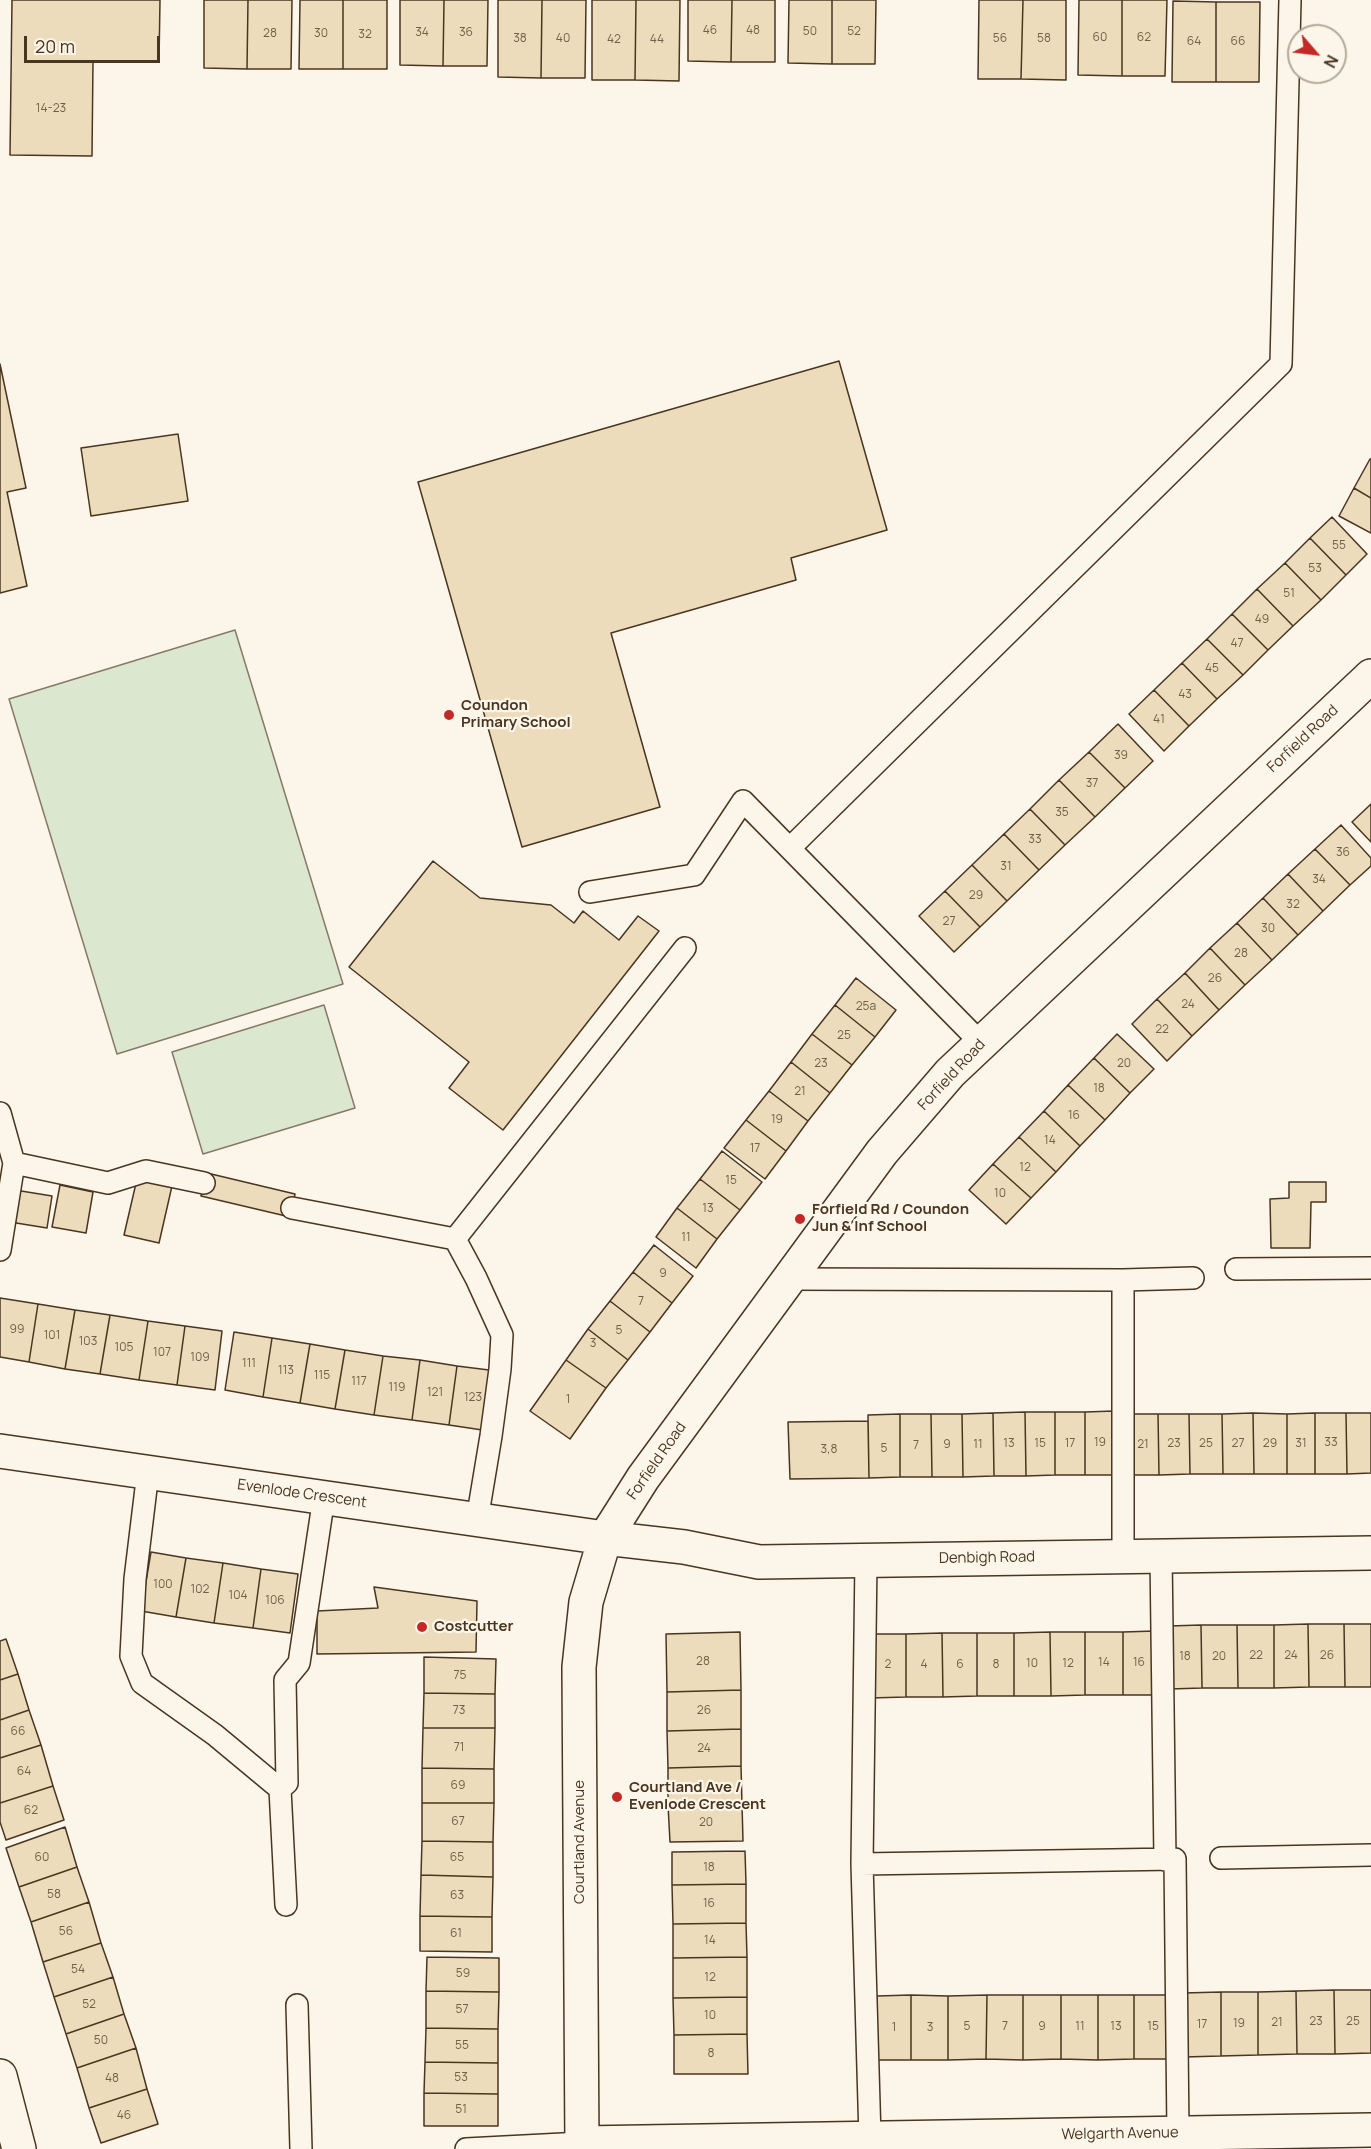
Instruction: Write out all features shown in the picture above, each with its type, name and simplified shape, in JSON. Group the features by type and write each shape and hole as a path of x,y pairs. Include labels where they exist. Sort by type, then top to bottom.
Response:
{"street":[{"name":"Forfield Road","path":"605,1538 643,1478 882,1152 950,1072 1371,676"},
{"name":"Evenlode Crescent","path":"0,1451 605,1538"},
{"name":"Denbigh Road","path":"605,1538 684,1547 759,1562 1371,1553"},
{"name":"Courtland Avenue","path":"582,2146 579,1667 586,1602 605,1538"},
{"path":"2,2089 19,2149"},
{"name":"Welgarth Avenue","path":"582,2146 870,2138 1371,2130"}],"lane":[{"path":"790,848 1281,364 1290,0"},
{"path":"591,892 694,875 743,801 981,1042"},
{"path":"455,1239 685,948"},
{"path":"0,1113 14,1163 0,1250"},
{"path":"14,1163 108,1183 146,1171 204,1182"},
{"path":"292,1208 455,1239"},
{"path":"455,1239 502,1335 497,1391 477,1520"},
{"path":"1236,1269 1371,1268"},
{"path":"789,1279 1123,1280 1193,1278"},
{"path":"1123,1280 1123,1556"},
{"path":"148,1472 135,1579 131,1656 142,1683 215,1735 280,1789 286,1905"},
{"path":"280,1789 287,1783 285,1680 299,1663 324,1497"},
{"path":"1161,1556 1165,1860"},
{"path":"866,1560 862,1864 870,2138"},
{"path":"1221,1858 1371,1855"},
{"path":"862,1864 1175,1859 1178,2133"},
{"path":"297,2005 301,2149"},
{"path":"466,2149 582,2146"}],"green space":[{"path":"235,630 343,984 117,1054 9,699"},
{"path":"324,1005 355,1108 203,1154 172,1052"}],"building":[{"path":"12,0 160,0 159,62 93,61 92,156 10,155"},
{"path":"204,0 248,0 247,69 204,68"},
{"path":"248,0 292,0 291,69 247,69"},
{"path":"300,0 343,0 343,69 299,69"},
{"path":"343,0 387,0 387,69 343,69"},
{"path":"400,0 444,0 443,66 400,65"},
{"path":"444,0 488,0 487,66 443,66"},
{"path":"498,0 542,0 541,78 498,77"},
{"path":"542,0 586,0 585,78 541,78"},
{"path":"592,0 636,0 635,80 592,80"},
{"path":"636,0 680,0 679,81 635,80"},
{"path":"688,0 732,0 731,62 688,61"},
{"path":"732,0 775,0 775,62 731,62"},
{"path":"789,0 832,0 832,64 788,63"},
{"path":"832,0 876,0 875,64 832,64"},
{"path":"979,0 1023,0 1021,79 978,79"},
{"path":"1023,0 1066,0 1066,80 1021,79"},
{"path":"1079,0 1122,0 1122,76 1078,75"},
{"path":"1122,0 1167,0 1165,76 1122,76"},
{"path":"1173,1 1216,2 1216,82 1172,82"},
{"path":"1216,2 1260,2 1259,82 1216,82"},
{"path":"839,361 887,530 791,558 796,580 611,633 660,807 522,847 418,482"},
{"path":"0,364 26,488 7,492 27,586 0,593"},
{"path":"178,434 188,501 91,516 81,448"},
{"path":"1371,459 1371,498 1354,488"},
{"path":"1354,488 1371,498 1371,533 1339,516"},
{"path":"1332,517 1367,554 1346,575 1310,538"},
{"path":"1310,538 1346,575 1321,600 1285,563"},
{"path":"1285,563 1321,600 1293,626 1257,589"},
{"path":"1257,589 1293,626 1268,650 1232,614"},
{"path":"1232,614 1268,650 1243,675 1207,639"},
{"path":"1207,639 1243,675 1217,699 1182,663"},
{"path":"1182,663 1217,699 1189,726 1154,690"},
{"path":"1154,690 1189,726 1164,751 1129,714"},
{"path":"1118,724 1153,761 1125,788 1089,752"},
{"path":"1089,752 1125,788 1095,817 1059,780"},
{"path":"1059,780 1095,817 1065,845 1030,809"},
{"path":"1371,804 1371,842 1352,822"},
{"path":"1030,809 1065,845 1039,870 1004,834"},
{"path":"1341,825 1371,858 1371,866 1350,885 1315,849"},
{"path":"1004,834 1039,870 1007,901 972,865"},
{"path":"1315,849 1350,885 1323,911 1288,874"},
{"path":"433,861 480,898 551,905 574,923 583,911 619,940 638,916 659,931 503,1130 449,1088 469,1062 349,967"},
{"path":"972,865 1007,901 980,927 945,891"},
{"path":"1288,874 1323,911 1298,935 1263,898"},
{"path":"945,891 980,927 954,952 919,916"},
{"path":"1263,898 1298,935 1272,960 1237,923"},
{"path":"1237,923 1272,960 1245,985 1210,948"},
{"path":"1210,948 1245,985 1219,1010 1185,973"},
{"path":"1185,973 1219,1010 1192,1036 1157,999"},
{"path":"856,978 896,1010 875,1037 835,1005"},
{"path":"1157,999 1192,1036 1167,1061 1132,1024"},
{"path":"835,1005 875,1037 852,1065 812,1034"},
{"path":"812,1034 852,1065 830,1093 791,1062"},
{"path":"1117,1034 1154,1069 1130,1093 1094,1058"},
{"path":"1094,1058 1130,1093 1105,1120 1068,1085"},
{"path":"791,1062 830,1093 808,1121 769,1091"},
{"path":"1068,1085 1105,1120 1080,1146 1044,1111"},
{"path":"769,1091 808,1121 786,1151 746,1120"},
{"path":"1044,1111 1080,1146 1056,1172 1019,1137"},
{"path":"746,1120 786,1151 765,1179 724,1148"},
{"path":"1019,1137 1056,1172 1031,1198 993,1164"},
{"path":"722,1151 762,1182 740,1210 700,1179"},
{"path":"993,1164 1031,1198 1006,1224 969,1190"},
{"path":"207,1173 295,1194 290,1217 201,1196"},
{"path":"137,1179 172,1186 159,1243 124,1235"},
{"path":"700,1179 740,1210 717,1239 677,1208"},
{"path":"1289,1182 1326,1182 1326,1202 1311,1202 1310,1248 1271,1248 1270,1199 1289,1198"},
{"path":"60,1185 93,1192 86,1233 52,1227"},
{"path":"15,1190 52,1196 47,1228 10,1222"},
{"path":"677,1208 717,1239 696,1268 656,1237"},
{"path":"654,1245 693,1276 672,1303 633,1272"},
{"path":"633,1272 672,1303 650,1332 610,1301"},
{"path":"0,1298 38,1304 29,1362 0,1357"},
{"path":"610,1301 650,1332 628,1360 588,1329"},
{"path":"38,1304 75,1310 65,1369 29,1362"},
{"path":"75,1310 110,1315 100,1374 65,1369"},
{"path":"110,1315 148,1321 139,1380 100,1374"},
{"path":"148,1321 185,1326 177,1385 139,1380"},
{"path":"185,1326 222,1331 215,1390 177,1385"},
{"path":"588,1329 628,1360 606,1388 566,1360"},
{"path":"234,1332 272,1338 263,1397 225,1390"},
{"path":"272,1338 310,1344 300,1403 263,1397"},
{"path":"310,1344 345,1350 335,1409 300,1403"},
{"path":"345,1350 383,1356 374,1415 335,1409"},
{"path":"383,1356 420,1360 412,1420 374,1415"},
{"path":"420,1360 457,1366 449,1425 412,1420"},
{"path":"566,1360 606,1388 570,1439 530,1411"},
{"path":"457,1366 497,1371 489,1431 449,1425"},
{"path":"1114,1411 1115,1475 1085,1475 1085,1412"},
{"path":"1025,1412 1026,1476 994,1476 993,1413"},
{"path":"1025,1412 1055,1412 1055,1475 1026,1476"},
{"path":"1055,1412 1085,1412 1085,1475 1055,1475"},
{"path":"993,1413 994,1476 963,1477 962,1414"},
{"path":"1253,1413 1254,1474 1223,1474 1222,1414"},
{"path":"1253,1413 1287,1414 1287,1474 1254,1474"},
{"path":"1315,1413 1315,1474 1287,1474 1287,1414"},
{"path":"1315,1413 1346,1413 1347,1474 1315,1474"},
{"path":"1346,1413 1371,1413 1371,1473 1347,1474"},
{"path":"900,1414 900,1477 869,1478 868,1415"},
{"path":"900,1414 931,1414 932,1477 900,1477"},
{"path":"931,1414 962,1414 963,1477 932,1477"},
{"path":"1128,1414 1158,1414 1159,1475 1129,1475"},
{"path":"1158,1414 1189,1414 1190,1474 1159,1475"},
{"path":"1189,1414 1222,1414 1223,1474 1190,1474"},
{"path":"868,1421 869,1478 790,1479 788,1422"},
{"path":"151,1552 186,1558 176,1617 141,1611"},
{"path":"186,1558 223,1563 214,1623 176,1617"},
{"path":"223,1563 261,1569 253,1628 214,1623"},
{"path":"261,1569 298,1574 290,1633 253,1628"},
{"path":"374,1587 477,1601 476,1652 317,1654 317,1611 378,1608"},
{"path":"1308,1624 1344,1624 1345,1687 1309,1687"},
{"path":"1308,1624 1309,1687 1274,1688 1274,1625"},
{"path":"1344,1624 1371,1624 1371,1687 1345,1687"},
{"path":"1201,1625 1237,1625 1238,1688 1202,1688"},
{"path":"1201,1625 1202,1688 1170,1689 1169,1626"},
{"path":"1237,1625 1274,1625 1274,1688 1238,1688"},
{"path":"1155,1631 1155,1695 1123,1695 1123,1632"},
{"path":"740,1632 741,1690 667,1692 666,1634"},
{"path":"1050,1632 1051,1696 1014,1696 1014,1633"},
{"path":"1050,1632 1085,1632 1085,1695 1051,1696"},
{"path":"1085,1632 1123,1632 1123,1695 1085,1695"},
{"path":"942,1633 977,1633 977,1696 943,1697"},
{"path":"942,1633 943,1697 906,1697 906,1634"},
{"path":"977,1633 1014,1633 1014,1696 977,1696"},
{"path":"870,1634 906,1634 906,1697 870,1698"},
{"path":"6,1639 18,1674 0,1680 0,1641"},
{"path":"424,1657 496,1659 495,1694 424,1693"},
{"path":"18,1674 29,1710 0,1720 0,1680"},
{"path":"741,1690 741,1729 667,1731 667,1692"},
{"path":"424,1693 495,1694 495,1728 423,1728"},
{"path":"29,1710 41,1745 0,1758 0,1720"},
{"path":"423,1728 495,1728 494,1769 422,1768"},
{"path":"741,1729 741,1766 668,1768 667,1731"},
{"path":"41,1745 53,1786 0,1803 0,1758"},
{"path":"741,1766 742,1804 668,1805 668,1768"},
{"path":"422,1768 494,1769 494,1803 422,1803"},
{"path":"53,1786 64,1820 6,1840 0,1822 0,1803"},
{"path":"422,1803 494,1803 493,1842 422,1841"},
{"path":"742,1804 743,1841 670,1842 668,1805"},
{"path":"65,1827 77,1867 19,1887 6,1848"},
{"path":"422,1841 493,1842 493,1877 421,1875"},
{"path":"745,1851 746,1884 672,1885 672,1852"},
{"path":"77,1867 89,1902 31,1922 19,1887"},
{"path":"421,1875 493,1877 492,1917 420,1916"},
{"path":"746,1884 746,1923 673,1924 672,1885"},
{"path":"89,1902 101,1943 43,1962 31,1922"},
{"path":"420,1916 492,1917 492,1952 420,1951"},
{"path":"746,1923 747,1957 673,1958 673,1924"},
{"path":"101,1943 113,1977 54,1997 43,1962"},
{"path":"427,1957 499,1958 499,1992 426,1991"},
{"path":"747,1957 747,1997 673,1998 673,1958"},
{"path":"113,1977 124,2014 66,2034 54,1997"},
{"path":"1334,1990 1371,1990 1371,2053 1335,2054"},
{"path":"1334,1990 1335,2054 1297,2054 1296,1991"},
{"path":"426,1991 499,1992 498,2029 426,2028"},
{"path":"1296,1991 1297,2054 1258,2055 1258,1992"},
{"path":"1221,1992 1221,2056 1184,2057 1183,1993"},
{"path":"1221,1992 1258,1992 1258,2055 1221,2056"},
{"path":"911,1995 911,2060 877,2060 877,1996"},
{"path":"911,1995 948,1996 948,2060 911,2060"},
{"path":"987,1995 1023,1995 1023,2060 986,2059"},
{"path":"987,1995 986,2059 948,2060 948,1996"},
{"path":"1023,1995 1061,1995 1061,2059 1023,2060"},
{"path":"1061,1995 1098,1995 1098,2060 1061,2059"},
{"path":"1098,1995 1134,1995 1134,2059 1098,2060"},
{"path":"1134,1995 1172,1995 1171,2059 1134,2059"},
{"path":"747,1997 747,2034 674,2035 673,1998"},
{"path":"124,2014 136,2048 77,2068 66,2034"},
{"path":"426,2028 498,2029 498,2063 425,2062"},
{"path":"747,2034 748,2074 674,2074 674,2035"},
{"path":"136,2048 147,2089 89,2108 77,2068"},
{"path":"425,2062 498,2063 498,2094 424,2093"},
{"path":"147,2089 158,2124 101,2143 89,2108"},
{"path":"424,2093 498,2094 498,2126 424,2126"}],"place":[{"name":"Coundon Primary School","path":"449,715"},
{"name":"Forfield Rd / Coundon Jun & Inf School","path":"800,1219"},
{"name":"Costcutter","path":"422,1627"},
{"name":"Courtland Ave / Evenlode Crescent","path":"617,1797"}]}
